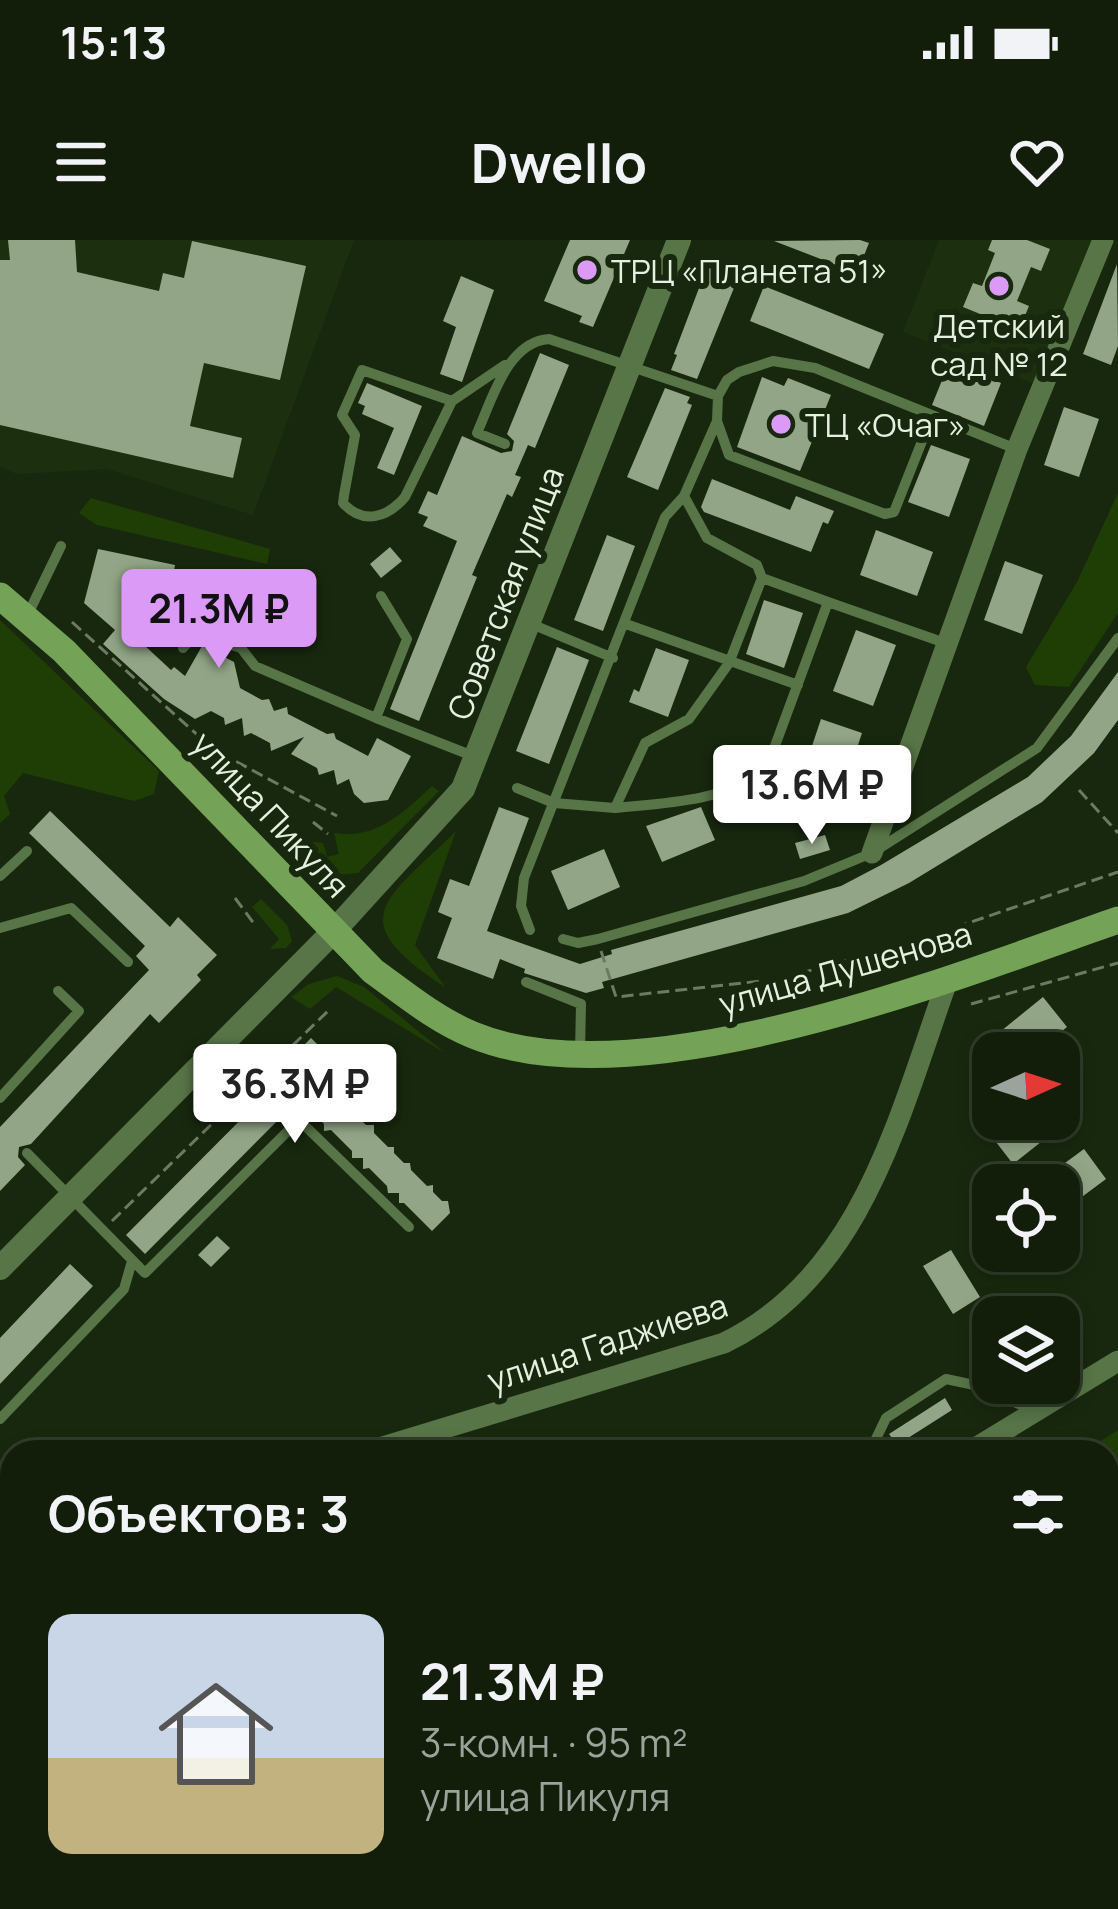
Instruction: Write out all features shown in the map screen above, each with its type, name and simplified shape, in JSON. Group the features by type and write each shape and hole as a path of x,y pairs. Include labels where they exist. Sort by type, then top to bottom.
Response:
{"main road":[{"name":"улица Пикуля","path":"0,596 203,791 333,932"},
{"name":"улица Душенова","path":"333,932 402,992 472,1035 507,1046 580,1054 689,1046 748,1036 948,979 1118,920"}],"street":[{"name":"Советская улица","path":"0,1268 333,932 463,789 679,240"},
{"path":"872,853 1017,449 1103,240"},
{"name":"улица Гаджиева","path":"405,1440 724,1343 760,1325 796,1294 840,1244 881,1164 948,979"},
{"path":"989,1440 1118,1361"}],"lane":[{"path":"452,401 362,370 342,415 355,435 344,495 353,514 364,518 395,508 452,401 537,340 549,339 630,364 718,396"},
{"path":"530,930 520,906 524,878 665,517 684,496 717,421 718,396 727,380 772,362 815,368 1017,449"},
{"path":"505,444 477,433 508,364"},
{"path":"717,421 729,454 885,514 894,512 932,416"},
{"path":"615,808 645,743 689,719 729,662 762,578 757,566 707,538 684,496"},
{"path":"27,617 61,546"},
{"path":"762,578 945,644"},
{"path":"376,718 406,639 381,596"},
{"path":"518,788 554,803 615,808 676,802 746,786 765,773 828,602"},
{"path":"241,649 251,621"},
{"path":"529,623 613,658"},
{"path":"626,624 798,686"},
{"path":"183,648 195,634 241,649 254,666 476,757"},
{"path":"563,939 578,943 598,939 804,881 872,853 1037,748 1118,638"},
{"path":"0,876 27,850"},
{"path":"0,928 70,908 128,962"},
{"path":"526,982 581,1004 580,1054"},
{"path":"0,1098 79,1011 58,991"},
{"path":"27,1154 145,1274 299,1120 409,1227"},
{"path":"0,1419 124,1288 132,1261"},
{"path":"875,1440 886,1418 946,1379 979,1386 1035,1412"}],"path":[{"path":"71,622 213,749 337,816"},
{"path":"1079,790 1118,833"},
{"path":"313,822 328,834"},
{"path":"598,939 616,998 780,979 921,939 1118,872"},
{"path":"235,898 255,925"},
{"path":"971,1004 1118,963"},
{"path":"102,1230 328,1010"}],"shaded area":[{"path":"0,240 354,240 253,515 107,469 17,474 0,467"},
{"name":"Детский сад № 12","path":"939,240 1094,240 1037,385 903,332"},
{"path":"1118,493 1118,613 1069,687 1035,685 1026,667 1077,582"},
{"path":"91,498 270,549 267,564 97,525 79,513"},
{"path":"0,620 159,771 154,794 134,801 23,773 4,796 10,814 0,823"},
{"path":"432,786 439,791 358,873 324,876 291,846 296,840 323,843 327,857 339,854 334,833 376,828"},
{"path":"456,831 415,945 445,987 392,943 384,926 385,909 394,892"},
{"path":"261,899 287,925 292,941 286,948 270,949 279,939 252,907"},
{"path":"337,976 364,987 445,1053 336,987 310,1009 291,997 309,984"}],"building":[{"path":"8,240 75,240 77,272 159,291 163,273 184,278 192,241 306,266 280,380 204,363 190,426 242,438 233,478 0,425 0,260 10,260"},
{"name":"ТРЦ «Планета 51»","path":"570,240 630,240 593,327 579,322 582,316 544,301"},
{"path":"992,240 1027,240 1050,249 1041,271 1031,267 1017,301 1029,306 1019,330 963,307 973,283 982,286 995,253 988,250"},
{"path":"774,241 869,243 857,273"},
{"path":"1117,264 1118,346 1111,365 1083,354"},
{"path":"707,267 738,278 697,379 671,370"},
{"path":"461,276 494,290 462,382 440,374 456,327 443,321"},
{"path":"764,286 884,334 869,369 750,321"},
{"path":"540,353 569,365 535,448 528,445 515,475 521,477 512,497 507,494 472,575 477,577 419,721 390,709 457,541 423,526 428,517 418,513 428,491 437,495 462,436 501,453 512,451 514,441 507,434"},
{"path":"949,363 1001,383 984,426 932,405"},
{"name":"ТЦ «Очаг»","path":"762,377 784,386 788,378 831,395 800,471 737,447"},
{"path":"367,383 422,406 394,475 377,468 394,428 362,414 365,406 358,403"},
{"path":"665,388 690,397 687,403 692,405 658,490 627,477"},
{"path":"1064,407 1099,419 1079,477 1044,465"},
{"path":"931,445 970,459 949,517 908,502"},
{"path":"712,479 790,510 796,496 834,511 828,524 823,522 811,552 704,512 701,507"},
{"path":"876,530 933,552 917,596 860,575"},
{"path":"607,535 635,546 603,631 574,620"},
{"path":"390,547 402,561 381,578 370,564"},
{"path":"98,549 175,565 173,576 240,591 233,621 166,606 164,617 147,614 143,644 171,670 174,667 185,676 202,646 234,662 240,688 269,699 274,711 287,707 288,714 334,733 336,739 368,756 377,738 411,756 388,800 364,803 354,794 349,779 337,785 334,770 319,775 317,768 291,754 304,737 271,751 270,743 251,733 244,736 242,718 225,725 224,718 211,711 195,719 164,699 103,644 115,630 84,603"},
{"path":"1005,561 1043,575 1022,634 984,620"},
{"path":"764,600 803,613 784,668 746,654"},
{"path":"856,630 896,645 873,706 833,691"},
{"path":"557,647 589,660 549,764 516,751"},
{"path":"656,648 689,660 668,717 629,702 634,689 639,692"},
{"path":"1118,672 1118,720 1094,753 1042,802 909,883 848,913 602,982 604,988 586,993 524,973 525,969 500,959 493,979 437,958 452,918 438,912 450,879 469,886 499,807 529,818 487,931 580,964 612,954 611,950 841,886 881,865 1028,777 1071,736"},
{"path":"821,719 862,733 843,790 802,776"},
{"path":"701,807 715,840 662,862 646,826"},
{"path":"50,811 170,927 178,917 217,955 197,975 201,980 159,1023 150,1014 31,1144 19,1147 18,1157 25,1165 0,1191 0,1127 149,970 136,956 145,946 29,833"},
{"path":"825,835 830,850 800,859 795,843"},
{"path":"604,849 620,887 568,910 551,871"},
{"path":"1043,997 1067,1027 1061,1032 1000,1032"},
{"path":"311,1038 353,1080 323,1110 356,1108 356,1115 366,1125 374,1125 374,1133 394,1147 404,1163 410,1163 427,1186 433,1185 442,1201 448,1201 450,1213 432,1231 399,1203 399,1193 388,1193 369,1168 363,1169 363,1158 352,1158 352,1151 331,1130 324,1131 324,1124 299,1099 145,1254 126,1235 280,1080 275,1075"},
{"path":"999,1140 1043,1140 1013,1164"},
{"path":"1084,1149 1106,1179 1080,1198 1080,1164 1064,1164"},
{"path":"217,1236 230,1248 211,1267 198,1255"},
{"path":"951,1250 979,1296 972,1296 972,1302 953,1314 923,1266"},
{"path":"70,1264 93,1286 0,1384 0,1338"},
{"path":"945,1398 952,1410 905,1440 893,1440 889,1434"}],"place":[{"name":"ТРЦ «Планета 51»","path":"587,270"},
{"name":"Детский сад № 12","path":"999,286"},
{"name":"ТЦ «Очаг»","path":"781,424"}]}
